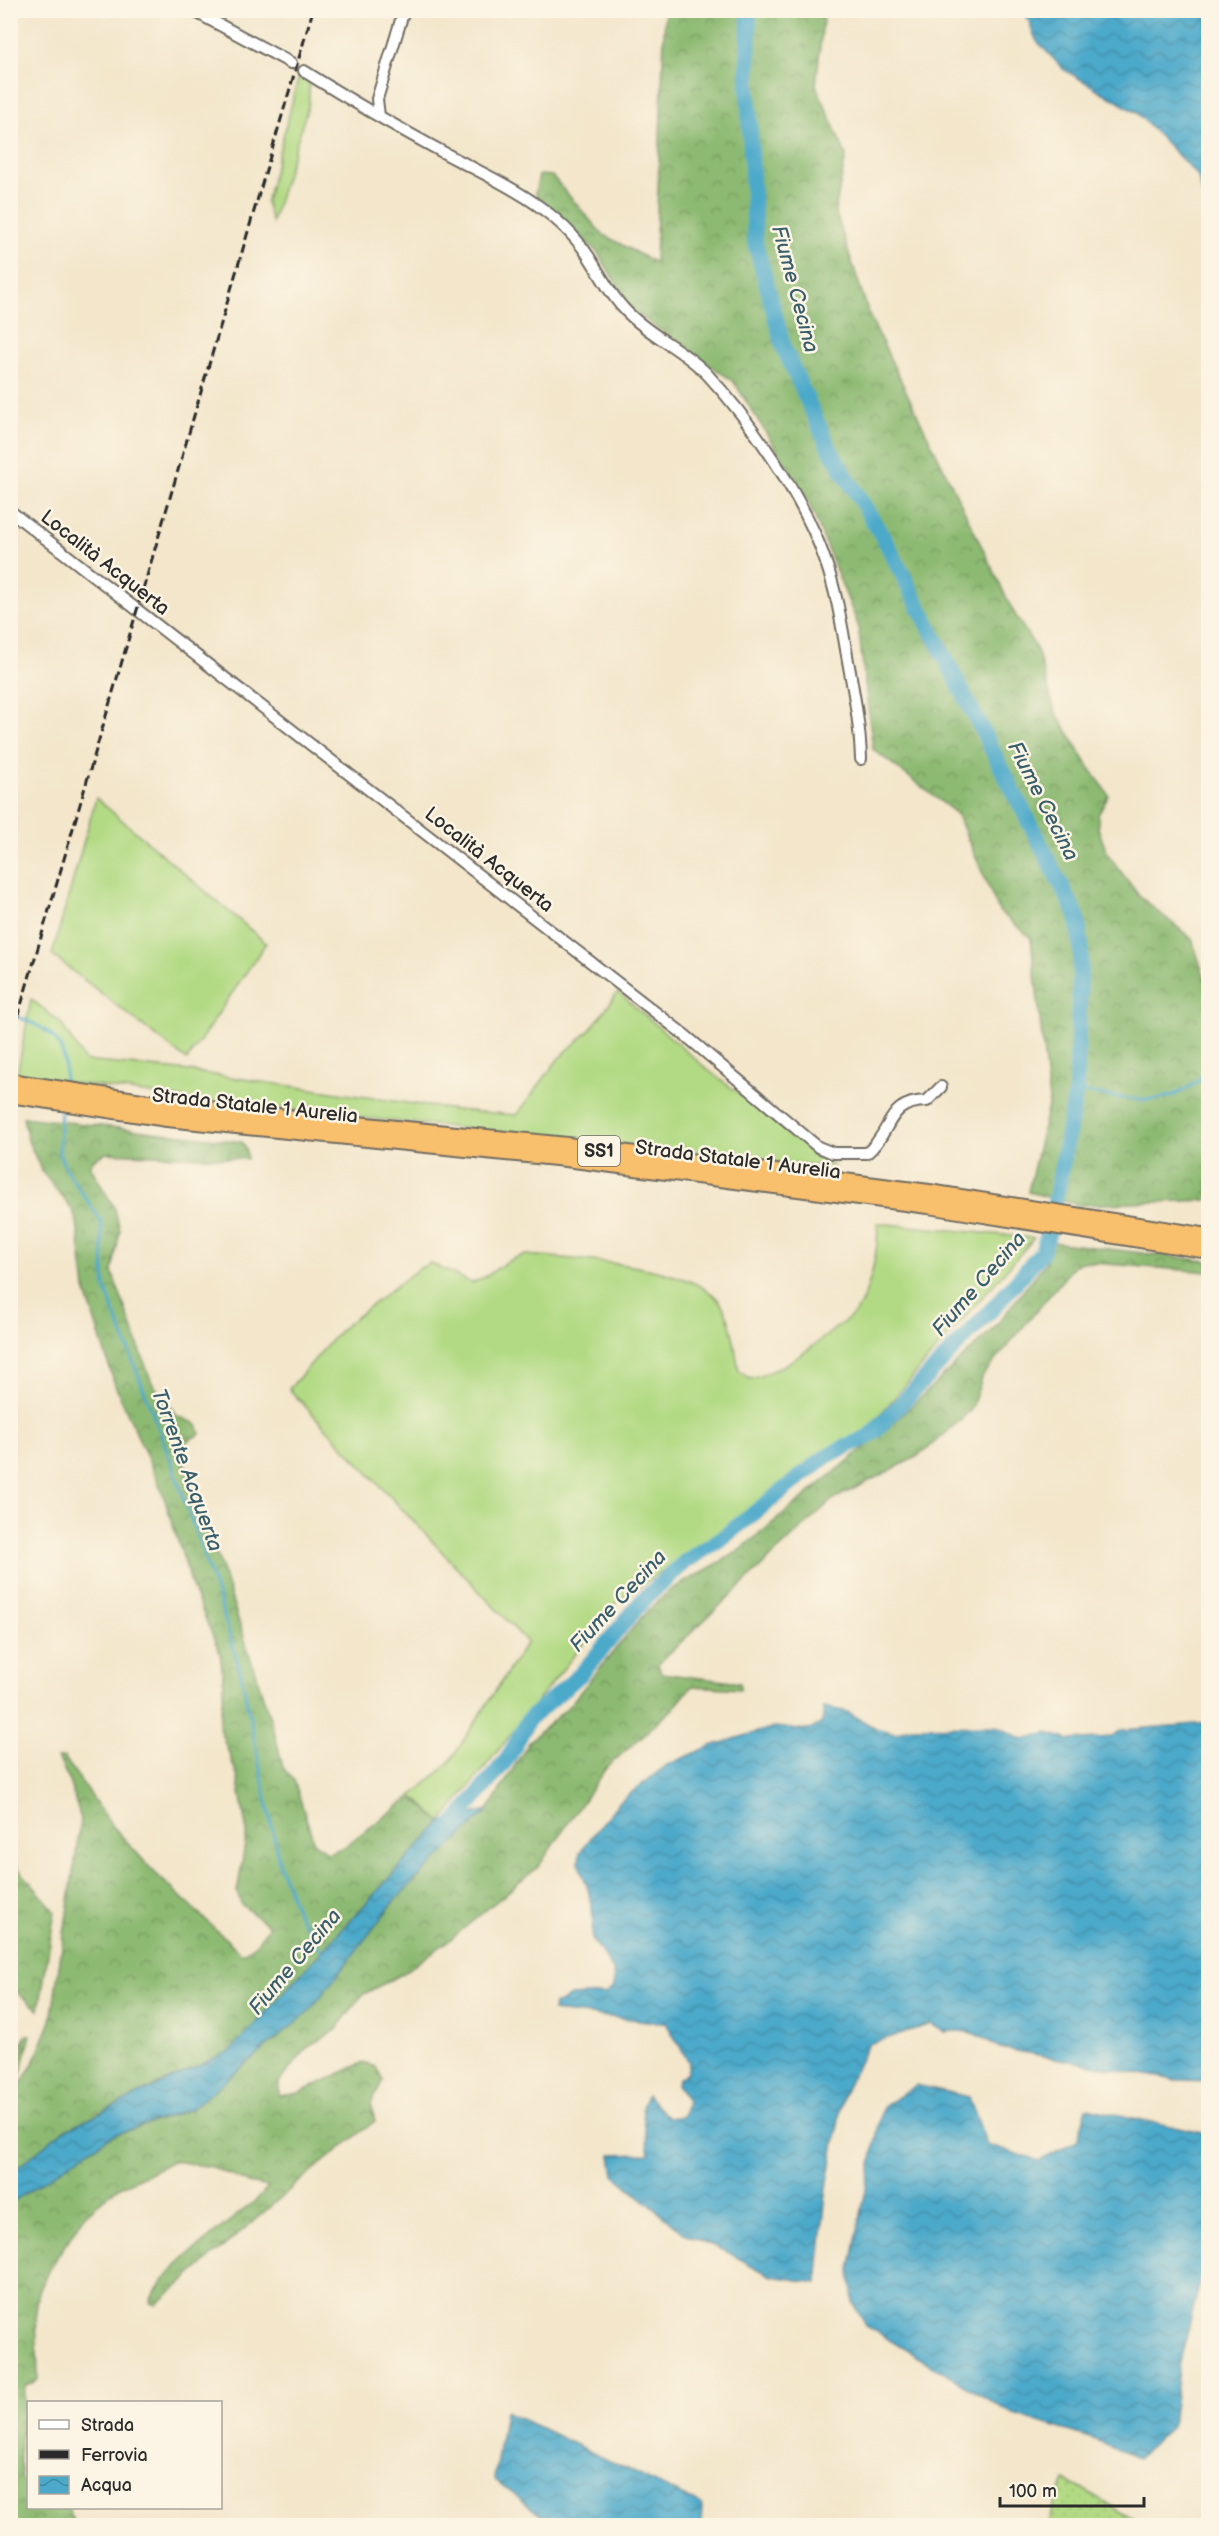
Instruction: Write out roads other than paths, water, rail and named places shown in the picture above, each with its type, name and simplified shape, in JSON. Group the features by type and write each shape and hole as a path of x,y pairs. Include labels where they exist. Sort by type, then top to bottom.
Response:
{"highway":[{"name":"Strada Statale 1 Aurelia","path":"10,1082 76,1100"},
{"name":"Strada Statale 1 Aurelia","path":"10,1095 76,1100 929,1199 1124,1229 1209,1237"},
{"name":"Strada Statale 1 Aurelia","path":"1124,1229 1209,1250"}],"street":[{"path":"192,10 291,63"},
{"path":"379,116 377,99 404,10"},
{"path":"304,71 524,197 553,216 593,262 611,294 623,309 656,338 692,361 729,399 770,457 810,522 825,559 835,593 861,729 861,759"},
{"name":"Località Acquerta","path":"10,511 686,1036 818,1147 833,1153 867,1153 880,1142 898,1108 910,1101 927,1101 941,1087"}],"water":[{"path":"1025,11 1208,11 1208,211 1197,175 1137,113 1063,69 1036,40"},
{"path":"824,1707 848,1712 875,1728 896,1733 912,1727 996,1726 1023,1739 1048,1733 1069,1740 1112,1737 1121,1730 1208,1723 1208,2081 1174,2080 1000,2048 973,2034 961,2031 944,2032 931,2024 868,2044 843,2096 826,2193 817,2283 771,2276 729,2253 684,2233 614,2175 611,2155 649,2154 642,2107 647,2095 668,2118 683,2116 687,2101 677,2084 678,2079 687,2073 689,2063 666,2023 553,2011 554,2005 571,1996 605,1994 614,1987 613,1970 592,1938 593,1915 588,1889 579,1865 580,1852 618,1803 667,1765 711,1746 774,1727 810,1730 822,1723"},
{"path":"488,1810 396,1899 309,2012 191,2109 111,2136 11,2203 11,2173 62,2131 230,2051 441,1822"},
{"path":"916,2085 969,2097 987,2145 1040,2161 1077,2141 1087,2108 1208,2134 1208,2250 1180,2362 1172,2426 1138,2458 1093,2439 1011,2413 866,2326 853,2302 850,2270 882,2108"},
{"path":"505,2411 702,2505 701,2525 553,2525 494,2479"}],"waterway":[{"name":"Fiume Cecina","path":"446,1833 508,1758 528,1720 581,1674 644,1599 686,1561 721,1539 828,1455 870,1436 995,1306 1042,1252 1050,1229 1076,1091 1081,947 1077,916 888,546 828,446 784,349 755,242 748,84 749,10"},
{"name":"Torrente Acquerta","path":"10,1014 45,1030 54,1037 63,1056 64,1084"},
{"path":"1076,1091 1131,1099 1164,1098 1180,1093 1208,1069"},
{"name":"Torrente Acquerta","path":"61,1109 59,1154 67,1171 101,1221 105,1288 171,1461 221,1606 241,1674 280,1867 297,1912 323,1954"}],"railway":[{"path":"10,1043 313,10"}]}
